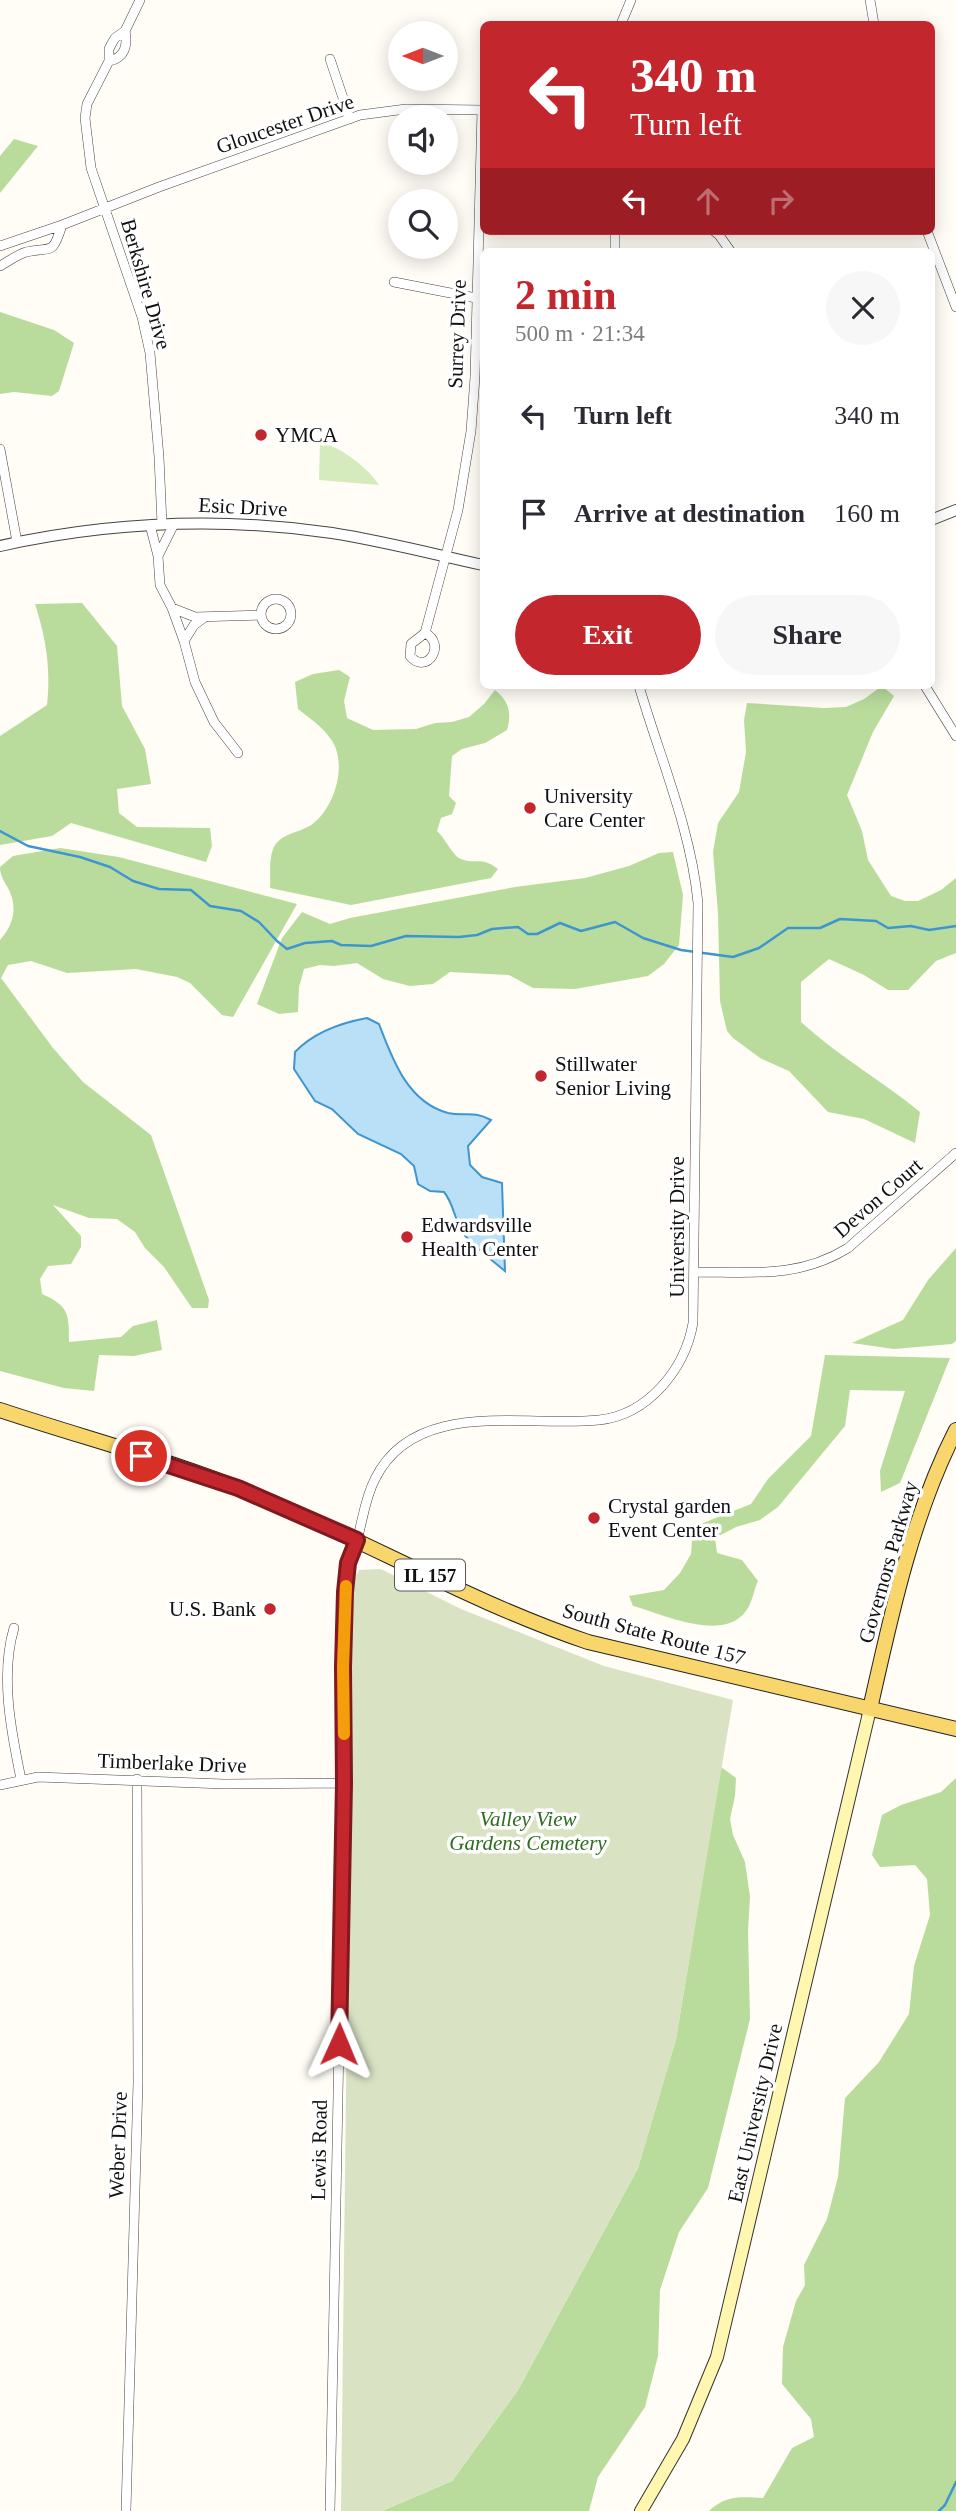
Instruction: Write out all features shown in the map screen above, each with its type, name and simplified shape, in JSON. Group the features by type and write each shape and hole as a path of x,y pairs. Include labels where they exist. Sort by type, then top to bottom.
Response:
{"main road":[{"name":"South State Route 157","path":"0,1410 208,1477 266,1499 533,1623 588,1642 956,1729"},
{"name":"Governors Parkway","path":"870,1709 907,1558 941,1459 956,1430"},
{"name":"East University Drive","path":"641,2511 683,2439 717,2357 870,1709"}],"street":[{"name":"Berkshire Drive","path":"140,0 125,31 115,38 109,48 109,61 87,104 85,118 91,168 142,317 150,353 162,525 158,556 160,585 172,608 203,701 214,722 238,753"},
{"path":"622,21 631,0"},
{"path":"870,0 874,21"},
{"name":"Berkshire Drive","path":"109,61 116,60 123,54 128,43 125,31"},
{"path":"330,59 350,119"},
{"name":"Gloucester Drive","path":"0,246 350,119 383,111 407,109 480,110"},
{"name":"Surrey Drive","path":"425,633 446,557 465,473 471,431 480,173"},
{"path":"0,266 21,254 48,251 56,243 62,225"},
{"path":"935,252 956,307"},
{"path":"394,282 476,298"},
{"path":"0,449 18,542"},
{"path":"935,518 956,510"},
{"name":"Esic Drive","path":"0,546 77,531 162,525 236,524 297,529 381,542 480,564"},
{"path":"158,556 162,525"},
{"path":"172,608 195,617 261,615"},
{"path":"184,641 194,625 205,617"},
{"name":"University Drive","path":"357,1540 376,1477 387,1461 410,1440 430,1430 454,1424 601,1420 624,1412 661,1388 680,1362 691,1333 698,947 695,874 690,847 640,689"},
{"path":"927,689 956,736"},
{"name":"Devon Court","path":"694,1272 783,1272 802,1269 833,1258 848,1248 956,1153"},
{"name":"Lewis Road","path":"330,2511 344,1783 345,1592 348,1563 357,1540"},
{"path":"14,1628 6,1645 2,1675 21,1779"},
{"name":"Timberlake Drive","path":"0,1785 38,1777 224,1784 344,1783"},
{"name":"Weber Drive","path":"126,2511 138,2082 137,1779"}],"green space":[{"path":"14,139 38,146 0,193 0,156"},
{"path":"0,312 54,330 74,343 59,391 52,396 14,392 0,394"},
{"path":"320,443 336,448 352,458 379,485 319,480"},
{"path":"82,603 117,646 122,706 145,749 151,784 117,789 119,813 137,827 210,828 212,846 206,862 71,823 52,836 0,845 0,736 47,705 47,654 35,604"},
{"path":"339,670 350,677 344,701 347,718 373,730 416,729 435,723 452,722 469,717 495,690 503,698 509,713 507,730 485,743 462,749 452,756 449,796 456,803 452,814 441,818 437,831 459,858 487,862 498,869 491,878 351,905 270,888 271,860 275,845 284,837 311,825 323,813 334,793 339,770 335,747 330,738 298,709 295,682 313,674"},
{"path":"878,689 886,689 894,696 873,732 847,795 862,831 868,860 891,896 905,901 918,901 941,890 956,878 956,953 936,961 908,990 888,990 864,975 829,959 801,982 801,1022 920,1112 915,1143 864,1119 828,1112 789,1071 760,1058 733,1038 727,1031 720,1001 718,913 713,852 718,823 739,792 746,752 744,720 747,703 824,708 846,707"},
{"path":"60,848 119,857 297,904 233,1017 222,1015 190,983 177,977 136,969 67,973 31,961 8,965 1,978 53,1048 83,1082 151,1135 209,1300 208,1308 192,1308 164,1267 145,1248 135,1232 117,1219 89,1218 53,1205 81,1236 81,1247 71,1264 48,1266 40,1279 42,1294 58,1303 66,1312 69,1342 121,1337 133,1326 157,1320 162,1350 134,1356 99,1355 94,1391 64,1388 0,1371 0,940 9,928 14,909 0,867 13,856"},
{"path":"673,852 683,895 679,945 664,964 648,976 575,989 533,988 509,975 450,972 433,984 410,986 383,979 357,963 320,965 304,969 299,987 298,1012 279,1014 257,1004 282,938 302,912 330,924 515,887 585,878 629,866 659,853"},
{"path":"956,1248 956,1341 952,1344 894,1349 852,1343 903,1320 928,1280"},
{"path":"825,1355 950,1358 900,1483 881,1492 880,1471 905,1391 850,1390 845,1426 778,1507 760,1520 736,1527 715,1538 717,1553 742,1560 758,1581 746,1611 735,1620 708,1626 676,1620 633,1606 629,1596 664,1590 680,1573 691,1554 693,1527 751,1504 768,1479 811,1436"},
{"name":"Valley View Gardens Cemetery","path":"381,1569 461,1609 604,1666 733,1700 676,2039 638,2168 518,2390 452,2481 382,2511 341,2511 352,1584 359,1570"},
{"path":"721,1767 736,1778 730,1819 733,1835 745,1862 750,1897 750,2019 708,2188 679,2232 660,2290 658,2356 645,2407 598,2477 589,2511 382,2511 452,2481 518,2390 638,2168 676,2039"},
{"path":"956,1778 956,2511 709,2511 728,2500 741,2497 763,2498 792,2448 814,2437 811,2419 782,2384 783,2347 796,2301 805,2285 804,2265 827,2219 838,2177 845,2098 879,2062 909,2014 914,1966 930,1915 927,1879 915,1865 880,1867 872,1855 882,1815 901,1805 941,1792"}],"water":[{"path":"367,1018 379,1024 403,1077 422,1099 448,1113 474,1114 491,1120 468,1146 470,1165 482,1177 502,1183 505,1271 463,1233 444,1192 430,1191 418,1184 414,1166 401,1154 358,1134 332,1109 315,1101 294,1069 295,1052 310,1039 337,1026"}],"waterway":[{"path":"0,831 28,846 80,857 110,867 133,881 159,889 191,890 210,906 241,911 259,922 287,949 305,943 332,941 341,945 371,946 406,936 459,937 477,935 492,929 518,927 528,934 537,934 560,923 581,931 615,922 643,938 681,950 733,957 759,948 788,928 820,928 840,919 876,921 888,928 911,926 929,930 956,926"},
{"path":"939,2511 945,2505 956,2482"}],"slow traffic":[{"path":"344,1734 346,1586"}],"place":[{"name":"YMCA","path":"261,435"},
{"name":"University Care Center","path":"530,808"},
{"name":"Stillwater Senior Living","path":"541,1076"},
{"name":"Edwardsville Health Center","path":"407,1237"},
{"name":"Crystal garden Event Center","path":"594,1518"},
{"name":"U.S. Bank","path":"270,1609"}],"route":[{"path":"141,1456 238,1488 357,1540 348,1563 345,1592 339,2044"}]}
